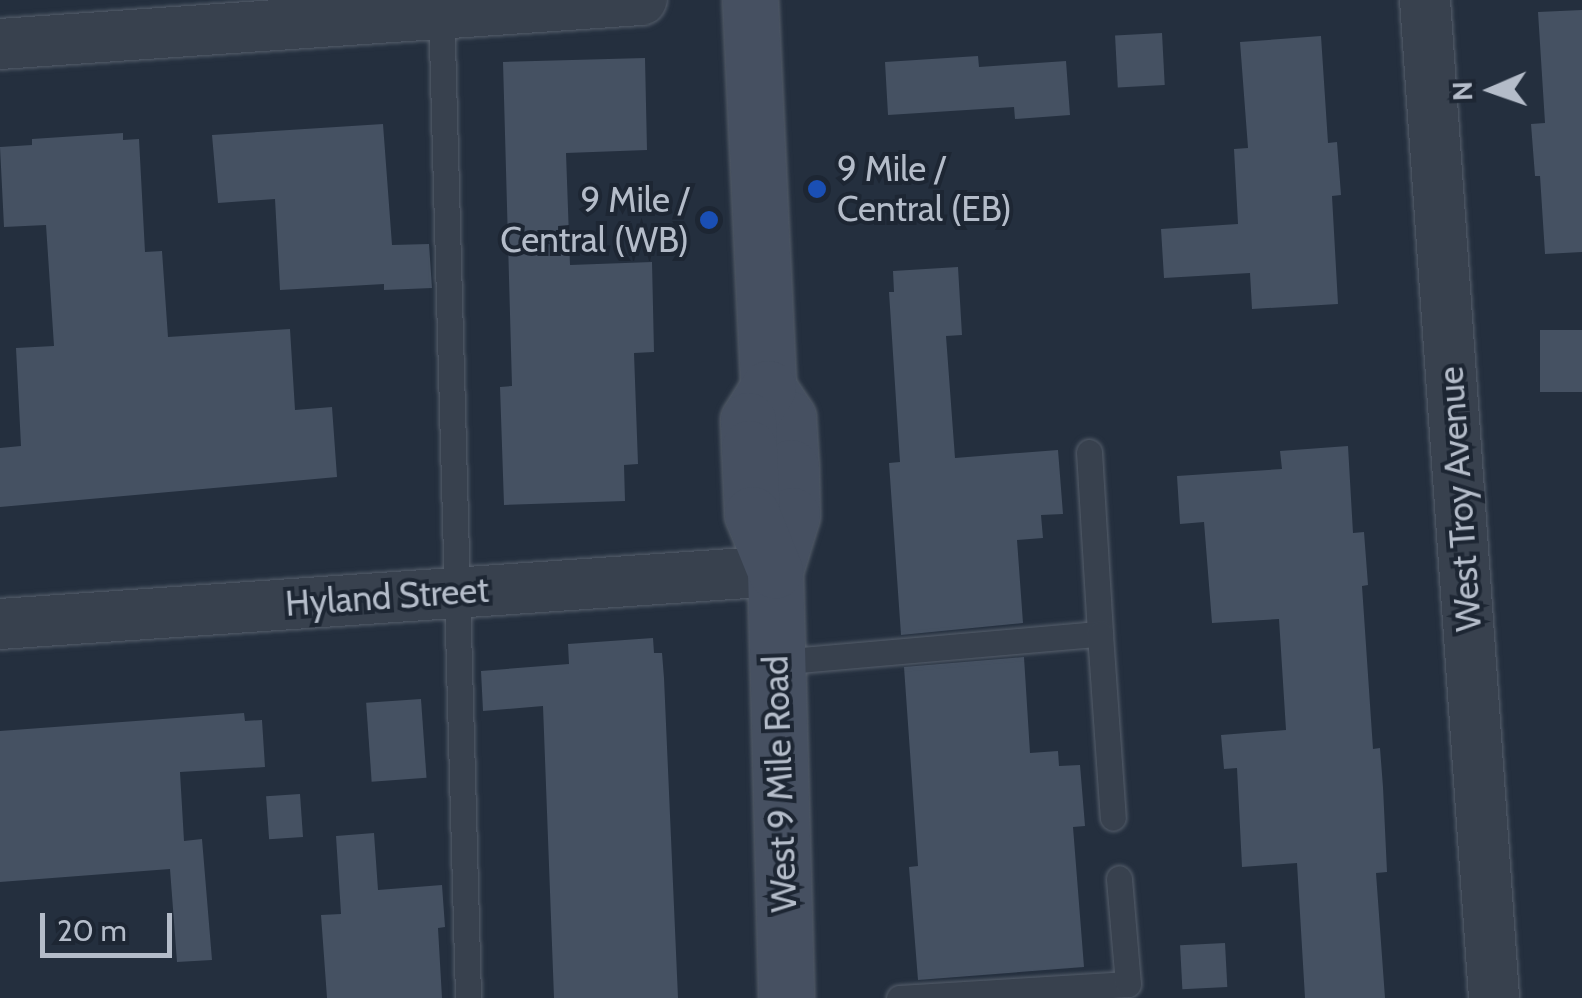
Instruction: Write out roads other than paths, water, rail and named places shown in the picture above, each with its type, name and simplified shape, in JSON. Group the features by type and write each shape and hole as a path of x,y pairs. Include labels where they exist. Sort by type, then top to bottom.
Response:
{"main road":[{"name":"West 9 Mile Road","path":"750,0 768,388 748,420 749,448 752,514 775,571 786,998"}],"street":[{"path":"0,44 441,7 625,0"},
{"name":"West Troy Avenue","path":"1424,0 1494,998"},
{"name":"Hyland Street","path":"0,624 775,571"}],"lane":[{"path":"441,7 468,998"},
{"path":"1089,452 1114,818"},
{"path":"777,662 1100,634"},
{"path":"899,998 1128,984 1119,878"}],"place":[{"name":"9 Mile / Central (EB)","path":"817,189"},
{"name":"9 Mile / Central (WB)","path":"709,220"}]}
